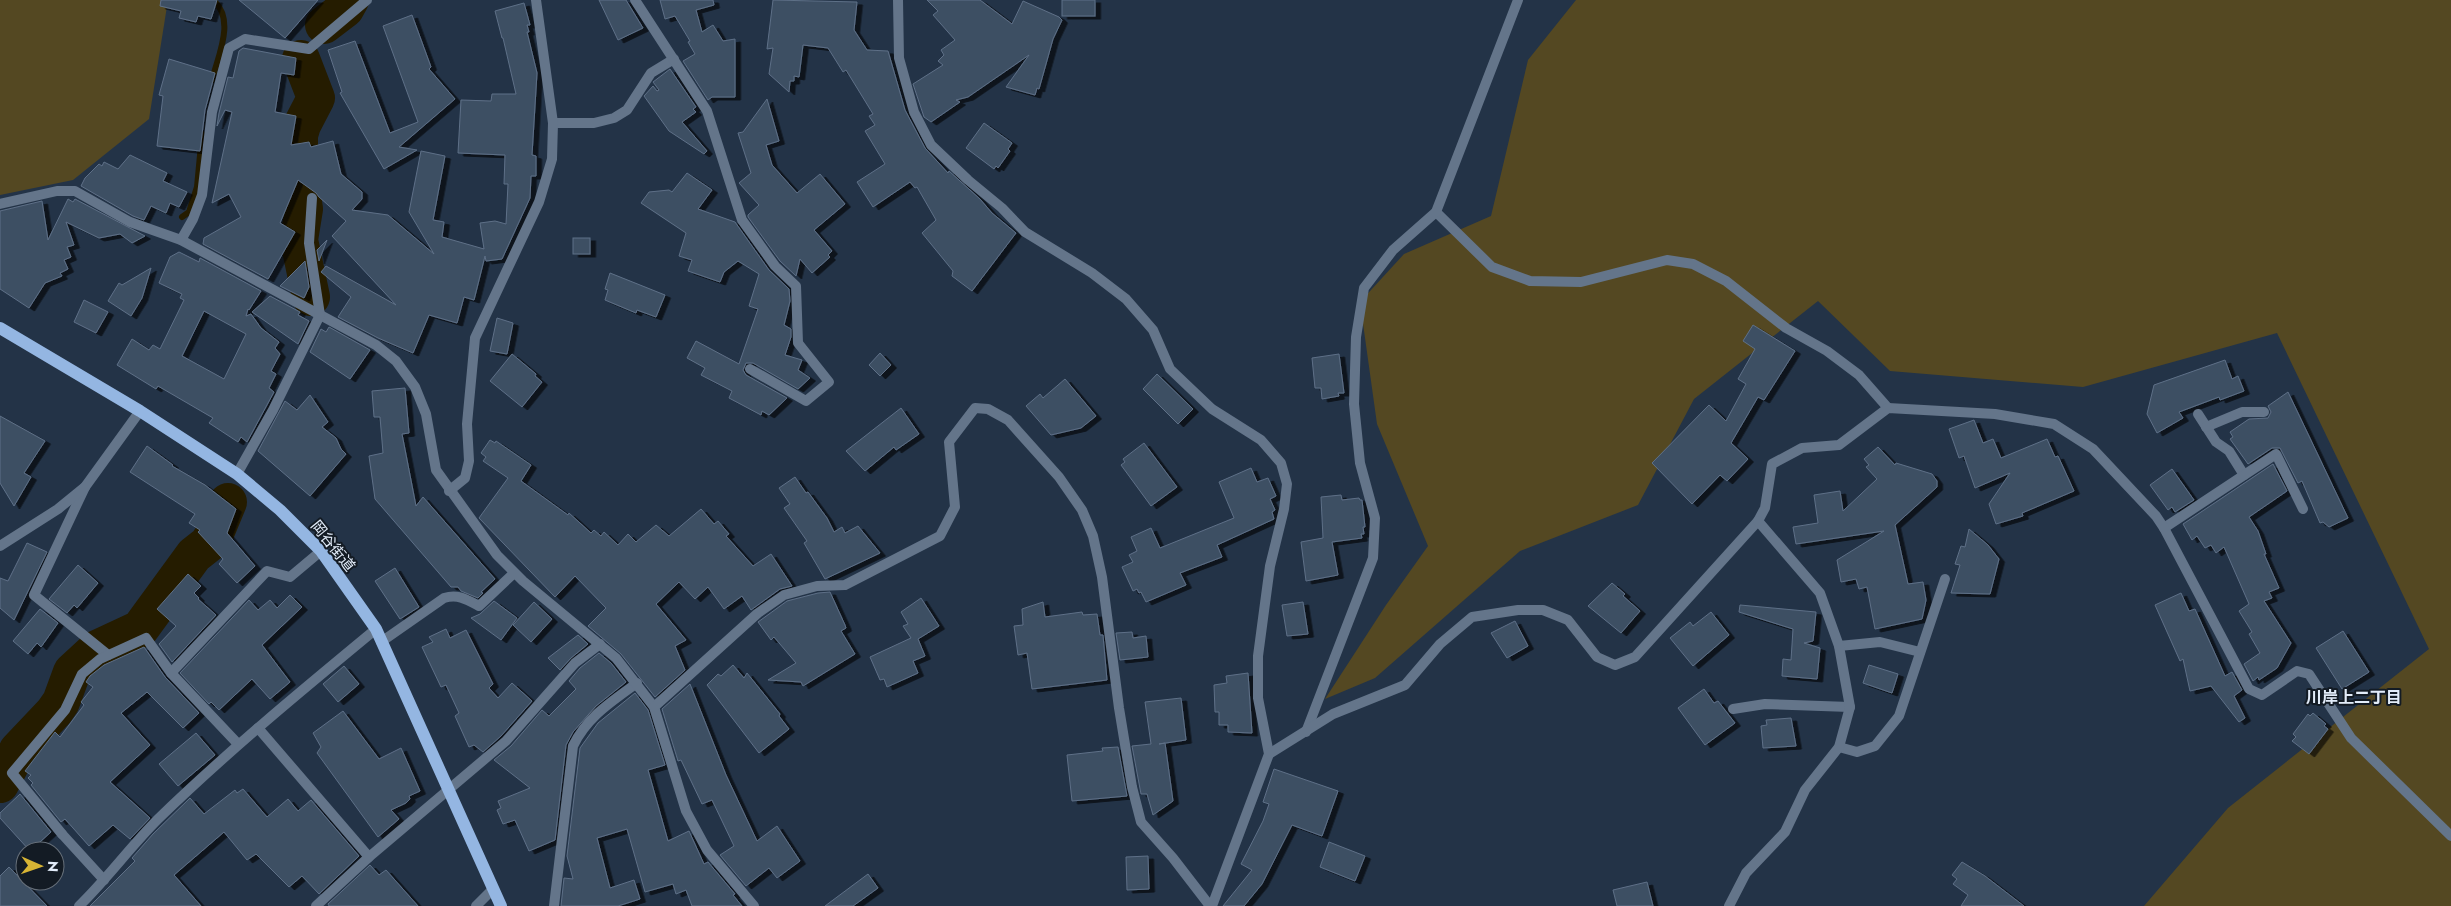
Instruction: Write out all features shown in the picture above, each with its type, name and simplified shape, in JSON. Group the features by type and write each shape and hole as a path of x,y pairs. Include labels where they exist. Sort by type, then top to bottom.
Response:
{"main road":[{"name":"岡谷街道","path":"0,328 140,411 237,474 280,510 321,552 376,629 501,906"}],"street":[{"path":"181,240 193,219 202,195 212,112 229,48 245,39 309,50 367,0"},
{"path":"449,491 465,478 469,461 467,424 475,338 539,202 552,159 553,122 536,0"},
{"path":"635,0 707,111 742,220 775,266 796,286 798,343 829,382 806,401 750,370"},
{"path":"654,707 758,613 784,595 817,586 845,585 940,536 955,507 949,442 975,408 988,410 1008,420 1059,477 1082,510 1094,536 1104,586 1119,708 1132,787 1141,822 1173,858 1211,906 1228,868 1269,754 1258,698 1258,656 1270,566 1284,509 1287,484 1281,463 1261,440 1212,409 1170,369 1153,330 1126,299 1092,273 1025,232 1002,208 968,180 931,145 914,112 899,58 898,0"},
{"path":"1306,732 1373,558 1375,518 1360,463 1354,404 1356,337 1364,288 1394,250 1436,212 1518,0"},
{"path":"553,122 594,122 614,118 627,110 651,73 674,59"},
{"path":"0,204 57,191 76,191 130,222 181,240 376,345 396,361 415,387 426,414 436,470 449,491 497,555 514,573 616,658 637,683 654,707 686,811 707,850 754,906"},
{"path":"237,474 273,410 320,314 309,243 312,198"},
{"path":"1436,212 1492,267 1530,281 1581,282 1667,260 1693,264 1726,281 1786,328 1828,351 1859,375 1888,408"},
{"path":"1269,754 1333,714 1405,685 1440,644 1472,618 1518,610 1543,610 1568,620 1597,657 1615,666 1635,657 1758,521 1765,508 1772,464 1802,448 1839,445 1888,408 1995,414 2054,424 2093,449 2156,516 2164,528 2249,689 2262,695 2297,671 2309,674 2351,738 2451,836"},
{"path":"108,655 34,595 85,487 140,411"},
{"path":"2206,427 2242,412 2264,412"},
{"path":"2198,414 2216,442 2229,450 2244,475"},
{"path":"2164,528 2276,454 2303,509"},
{"path":"0,546 58,509 85,487"},
{"path":"1729,906 1746,873 1785,832 1805,790 1839,747 1850,707 1839,646 1820,593 1758,521"},
{"path":"171,673 267,570 290,577 321,552"},
{"path":"382,642 444,598 452,596 465,598 479,606 514,573"},
{"path":"1839,747 1857,752 1875,746 1899,716 1945,579"},
{"path":"79,906 104,880 134,843 238,744 376,629"},
{"path":"104,880 62,834 12,773 65,710 82,674 100,659 146,638 171,673 238,744"},
{"path":"1839,646 1880,642 1920,652"},
{"path":"316,906 506,741 574,662 600,644"},
{"path":"554,906 573,746 581,730 594,715 637,683"},
{"path":"1733,709 1765,704 1850,707"},
{"path":"258,728 369,858"},
{"path":"476,906 494,889"}],"shaded area":[{"path":"0,0 168,0 149,119 73,180 0,195"},
{"path":"1576,0 2451,0 2451,906 2144,906 2228,808 2429,649 2277,333 2083,387 1890,371 1818,301 1694,399 1638,505 1520,551 1375,678 1325,699 1386,605 1428,546 1377,424 1360,302 1404,254 1491,216 1528,60"}],"building":[{"path":"161,0 217,0 211,19 198,16 196,22 179,18 181,11 160,6"},
{"path":"239,0 318,0 285,38"},
{"path":"599,0 626,0 643,28 618,40"},
{"path":"660,0 713,0 714,5 696,10 702,32 713,25 723,41 735,39 735,97 712,97 708,100 683,61 695,54 688,42 690,41 675,16 665,19"},
{"path":"773,0 857,2 854,30 867,50 888,51 905,110 925,148 948,173 949,171 980,199 992,213 1016,233 972,291 952,276 953,271 922,233 936,220 917,187 915,188 910,182 873,207 857,182 885,164 865,131 875,125 869,116 873,114 846,70 843,72 828,48 803,45 799,77 794,76 794,81 790,81 789,92 769,74 773,48 767,49"},
{"path":"927,0 980,0 1012,24 1023,1 1059,17 1062,20 1053,39 1039,89 1037,88 1035,95 1006,87 1029,55 968,97 956,100 960,102 931,122 924,117 913,84 943,65 938,61 944,55 941,50 955,40 933,15 938,11"},
{"path":"1062,0 1095,0 1095,16 1062,16"},
{"path":"524,3 530,25 527,25 529,32 527,32 537,73 532,155 536,156 536,176 531,176 530,198 502,259 486,261 485,256 474,300 464,297 457,323 429,315 413,353 378,338 338,317 351,297 321,272 326,266 396,305 332,236 346,221 316,193 298,180 280,223 295,232 268,279 203,244 204,238 241,217 229,194 212,203 232,112 225,110 217,126 219,113 228,77 233,78 239,51 243,48 296,58 294,75 281,73 275,112 296,116 291,145 309,142 311,147 333,141 341,174 362,192 362,199 352,210 388,215 434,254 409,212 421,151 445,156 433,220 444,222 442,237 484,249 480,223 495,221 506,224 508,184 504,184 505,155 458,153 461,100 491,101 492,94 516,94 495,11"},
{"path":"412,15 431,67 429,69 455,99 399,147 417,150 384,169 340,93 342,92 328,50 355,41 390,133 418,122 383,26"},
{"path":"169,59 215,73 205,110 200,151 157,146 163,96 159,95"},
{"path":"670,69 696,107 693,109 696,112 682,122 707,151 704,154 669,131 644,96 653,86 657,91 659,90 653,82"},
{"path":"767,99 779,141 766,145 772,165 797,193 820,174 845,204 814,230 832,251 828,255 830,257 812,273 800,259 796,276 780,261 748,217 759,205 739,183 751,173 738,133 743,132"},
{"path":"984,123 1012,143 1008,149 1010,151 998,168 996,166 994,169 966,148"},
{"path":"130,155 167,173 163,181 187,192 179,207 170,203 166,213 151,206 144,220 133,216 81,186 85,178 99,164 102,166 104,162 118,169"},
{"path":"687,173 712,190 698,209 735,222 769,270 789,289 790,301 784,325 791,329 791,337 785,355 802,360 798,370 810,378 798,389 753,363 746,363 743,370 746,375 787,398 769,415 762,411 761,415 729,398 732,391 701,375 705,368 687,358 696,341 739,364 758,309 749,306 759,274 738,261 724,272 720,282 688,271 692,260 679,256 686,233 641,203 649,192 669,190 672,192"},
{"path":"68,199 73,202 75,199 145,236 132,243 120,234 99,238 66,222 74,245 67,247 71,257 64,260 68,269 60,273 62,276 45,283 29,308 0,289 0,211 42,201 48,240"},
{"path":"573,238 590,238 590,254 573,254"},
{"path":"327,240 319,261 317,250"},
{"path":"179,252 199,262 200,258 261,291 248,309 246,316 251,314 261,328 279,342 275,348 280,354 271,371 276,374 269,388 274,392 247,442 241,437 238,442 209,423 213,418 158,386 156,389 117,365 132,339 149,350 153,345 160,349 184,300 180,298 182,294 159,283 170,257","holes":["204,311 246,334 224,379 182,356"]},
{"path":"305,261 309,287 304,298 280,286"},
{"path":"151,268 142,298 131,316 108,301 119,283 122,285"},
{"path":"610,273 665,295 656,317 637,310 636,313 605,300 608,290 605,289"},
{"path":"270,296 300,312 298,315 309,321 298,344 252,312"},
{"path":"84,300 108,312 96,333 74,322"},
{"path":"497,318 513,323 507,354 490,351"},
{"path":"1753,325 1795,351 1764,400 1758,397 1731,443 1748,459 1727,481 1720,475 1692,504 1652,463 1709,405 1726,421 1746,384 1738,379 1755,349 1743,341"},
{"path":"329,327 370,350 350,379 310,352 321,329 326,332"},
{"path":"880,353 891,365 880,376 869,365"},
{"path":"512,354 536,374 535,376 542,382 522,407 490,381"},
{"path":"1339,354 1344,393 1338,393 1339,396 1322,399 1321,388 1315,388 1312,358"},
{"path":"2225,360 2232,379 2238,376 2244,391 2220,400 2219,397 2179,412 2183,418 2157,433 2147,414 2154,385"},
{"path":"1157,374 1193,409 1178,424 1143,389"},
{"path":"1065,379 1096,416 1081,428 1051,435 1026,406 1040,394 1043,398"},
{"path":"405,388 409,433 402,434 416,506 423,497 495,579 481,592 483,593 478,598 461,591 458,587 451,587 375,499 369,456 383,453 380,417 374,417 372,391"},
{"path":"2288,392 2348,518 2329,527 2323,522 2320,523 2302,481 2298,483 2280,448 2272,448 2248,464 2230,439 2233,437 2230,432 2249,419 2268,418 2271,412 2268,406"},
{"path":"310,395 328,422 322,427 336,438 341,449 346,454 310,496 258,451 285,401 297,410"},
{"path":"901,408 919,434 896,450 894,447 865,471 846,451"},
{"path":"0,416 45,441 24,473 31,477 14,506 0,483"},
{"path":"1974,420 1983,443 1993,439 2001,458 2047,439 2055,457 2058,456 2074,491 2022,513 2023,516 1996,524 1989,504 2010,473 1975,488 1964,456 1959,458 1949,429"},
{"path":"490,440 495,443 496,441 531,465 521,481 568,515 569,513 591,533 594,530 601,536 604,532 618,545 628,534 636,542 656,525 669,536 701,509 714,524 718,521 729,534 726,536 753,566 771,554 792,586 780,589 751,610 742,596 724,609 708,587 695,599 679,582 656,604 686,640 675,646 685,670 655,697 621,654 588,626 606,608 575,576 555,597 479,518 508,478 483,461 486,457 481,453"},
{"path":"1144,443 1177,487 1151,506 1121,465 1125,462 1123,459"},
{"path":"147,446 172,466 205,485 236,509 227,533 255,566 237,583 219,564 223,559 198,532 200,530 189,523 195,514 130,472"},
{"path":"1878,447 1895,465 1896,463 1932,474 1937,481 1937,487 1895,525 1908,584 1923,582 1926,600 1922,619 1875,629 1867,587 1859,589 1856,579 1841,582 1837,560 1884,531 1796,544 1793,527 1818,523 1814,495 1840,491 1843,511 1877,479 1866,467 1869,465 1864,459"},
{"path":"2273,464 2287,491 2249,517 2258,531 2266,554 2264,554 2279,588 2269,592 2272,598 2264,601 2291,643 2277,668 2259,680 2258,677 2253,681 2244,664 2260,653 2249,634 2252,632 2239,611 2249,604 2224,547 2216,553 2211,545 2205,548 2197,536 2192,540 2183,524"},
{"path":"1251,468 1257,482 1268,478 1276,496 1270,499 1275,510 1272,512 1274,519 1217,545 1222,557 1180,573 1186,585 1146,602 1141,592 1139,593 1137,589 1133,591 1122,567 1133,562 1129,555 1137,551 1131,537 1151,528 1160,548 1234,518 1219,482"},
{"path":"2172,469 2194,500 2175,512 2172,507 2168,510 2150,485"},
{"path":"795,477 827,518 834,532 842,527 845,533 858,526 880,553 825,579 804,543 807,541 784,508 790,504 779,488"},
{"path":"1341,495 1342,500 1359,498 1362,500 1364,534 1361,534 1362,538 1332,542 1338,575 1306,581 1301,542 1323,538 1321,497"},
{"path":"1969,529 1988,545 1999,559 1990,594 1951,593 1960,565 1955,564 1961,546 1965,547"},
{"path":"27,543 47,552 14,620 0,608 0,578 8,581"},
{"path":"78,565 98,583 77,608 74,605 67,613 49,599"},
{"path":"395,568 419,607 400,619 375,581"},
{"path":"188,574 201,586 194,593 198,599 216,615 172,662 159,644 176,626 157,609"},
{"path":"1612,583 1640,611 1621,633 1588,606"},
{"path":"830,592 846,628 841,631 855,654 803,686 801,682 768,680 796,663 774,637 771,640 758,622 787,601"},
{"path":"2181,593 2189,611 2195,609 2225,676 2232,672 2242,690 2234,696 2245,718 2239,722 2211,686 2190,691 2183,659 2180,661 2155,605"},
{"path":"290,595 302,607 262,645 290,682 270,699 252,679 219,710 211,702 209,704 180,673 249,600 258,610 270,600 277,608"},
{"path":"921,598 939,626 918,639 925,656 913,661 918,673 887,687 884,679 880,680 870,657 911,638 903,626 908,624 901,612"},
{"path":"494,601 517,618 501,640 471,618 480,614"},
{"path":"534,602 552,619 531,642 513,625"},
{"path":"1043,602 1045,617 1082,612 1083,615 1097,614 1100,635 1103,635 1107,680 1032,689 1027,653 1018,655 1014,626 1023,625 1022,609"},
{"path":"1303,602 1308,634 1287,636 1282,605"},
{"path":"1740,605 1816,612 1813,641 1804,643 1820,648 1817,679 1782,676 1783,659 1791,660 1793,629 1739,612"},
{"path":"40,609 58,623 41,647 37,643 28,654 13,641"},
{"path":"1711,612 1729,635 1693,666 1670,638 1690,622 1693,626"},
{"path":"1515,621 1528,646 1507,658 1491,633"},
{"path":"446,629 450,638 466,630 493,684 489,688 498,698 512,683 532,701 501,736 483,752 474,745 469,747 455,716 459,713 446,685 441,687 422,647 433,642 429,637"},
{"path":"2343,631 2369,672 2342,689 2316,648"},
{"path":"1132,632 1133,638 1146,636 1148,657 1120,660 1116,633"},
{"path":"578,635 588,644 560,670 548,658"},
{"path":"144,647 165,677 199,713 183,728 147,692 121,713 150,745 110,782 150,818 130,839 113,825 89,846 65,819 61,822 31,785 33,783 28,778 31,775 25,771 55,732 60,737 84,705 81,702 93,687 86,682 90,676 104,665"},
{"path":"599,653 611,663 626,682 596,706 573,732 566,745 555,840 529,851 515,820 503,824 497,810 501,808 498,801 530,788 494,760 511,746 542,710 549,716 576,689 569,681 580,668"},
{"path":"733,665 744,678 747,673 780,714 779,716 789,729 759,753 707,685 718,674 721,676"},
{"path":"1869,665 1898,674 1892,693 1863,683"},
{"path":"344,666 359,684 338,702 323,684"},
{"path":"1248,673 1252,733 1228,732 1228,725 1219,725 1219,712 1215,712 1214,685 1227,683 1226,676"},
{"path":"690,684 726,775 757,841 777,826 800,861 777,878 769,868 746,886 720,855 734,846 712,800 702,804 681,760 678,761 662,709"},
{"path":"1704,689 1714,703 1718,701 1735,723 1705,745 1678,708"},
{"path":"635,693 648,710 665,765 648,770 668,841 689,831 704,864 708,862 735,894 733,895 742,906 692,906 686,890 676,894 673,884 645,892 627,829 597,838 610,888 634,880 640,899 618,906 561,906 564,878 573,879 567,856 580,748 598,723"},
{"path":"1181,698 1186,740 1165,743 1173,801 1153,815 1147,794 1141,794 1132,746 1151,744 1145,702"},
{"path":"343,711 379,759 401,748 420,791 409,796 410,799 406,803 391,810 399,819 378,837 317,753 321,747 313,733"},
{"path":"2313,713 2326,724 2324,726 2328,729 2309,754 2292,741 2296,737 2293,734 2308,714 2310,716"},
{"path":"1791,718 1796,746 1763,748 1761,726 1767,725 1766,720"},
{"path":"196,733 215,755 178,786 159,764"},
{"path":"1118,747 1127,796 1072,801 1067,755 1103,751 1102,748"},
{"path":"1274,769 1338,791 1322,836 1292,825 1262,884 1244,906 1223,906 1252,870 1241,864 1263,821 1269,804 1263,802"},
{"path":"243,789 267,817 288,799 298,811 311,800 359,856 319,894 302,876 289,887 256,854 247,860 224,832 174,875 201,906 90,906 135,861 132,858 153,834 190,798 204,814 235,790 237,793"},
{"path":"20,794 51,832 41,841 21,841 0,818 0,813"},
{"path":"1329,842 1365,856 1355,881 1320,867"},
{"path":"1148,856 1149,889 1127,890 1126,857"},
{"path":"1962,862 1985,876 2024,906 1961,906 1968,895 1953,884 1957,879 1952,875"},
{"path":"370,865 379,875 386,870 418,906 329,906 328,904"},
{"path":"9,867 15,873 15,891 32,891 47,906 0,906 0,876"},
{"path":"868,874 878,888 853,906 825,906"},
{"path":"1647,882 1653,906 1617,906 1613,890"}],"waterway":[{"path":"212,80 221,49 224,27 220,8 213,0"},
{"path":"324,25 345,9 350,0"},
{"path":"301,59 316,98 299,135 299,177 304,209 299,240 311,297"},
{"path":"182,217 189,212 197,187 202,134"},
{"path":"0,784 18,750 61,702 72,672 97,649 140,629 194,555 208,544 216,531 228,502"}],"district":[{"name":"川岸上二丁目","path":"2354,697"}]}
